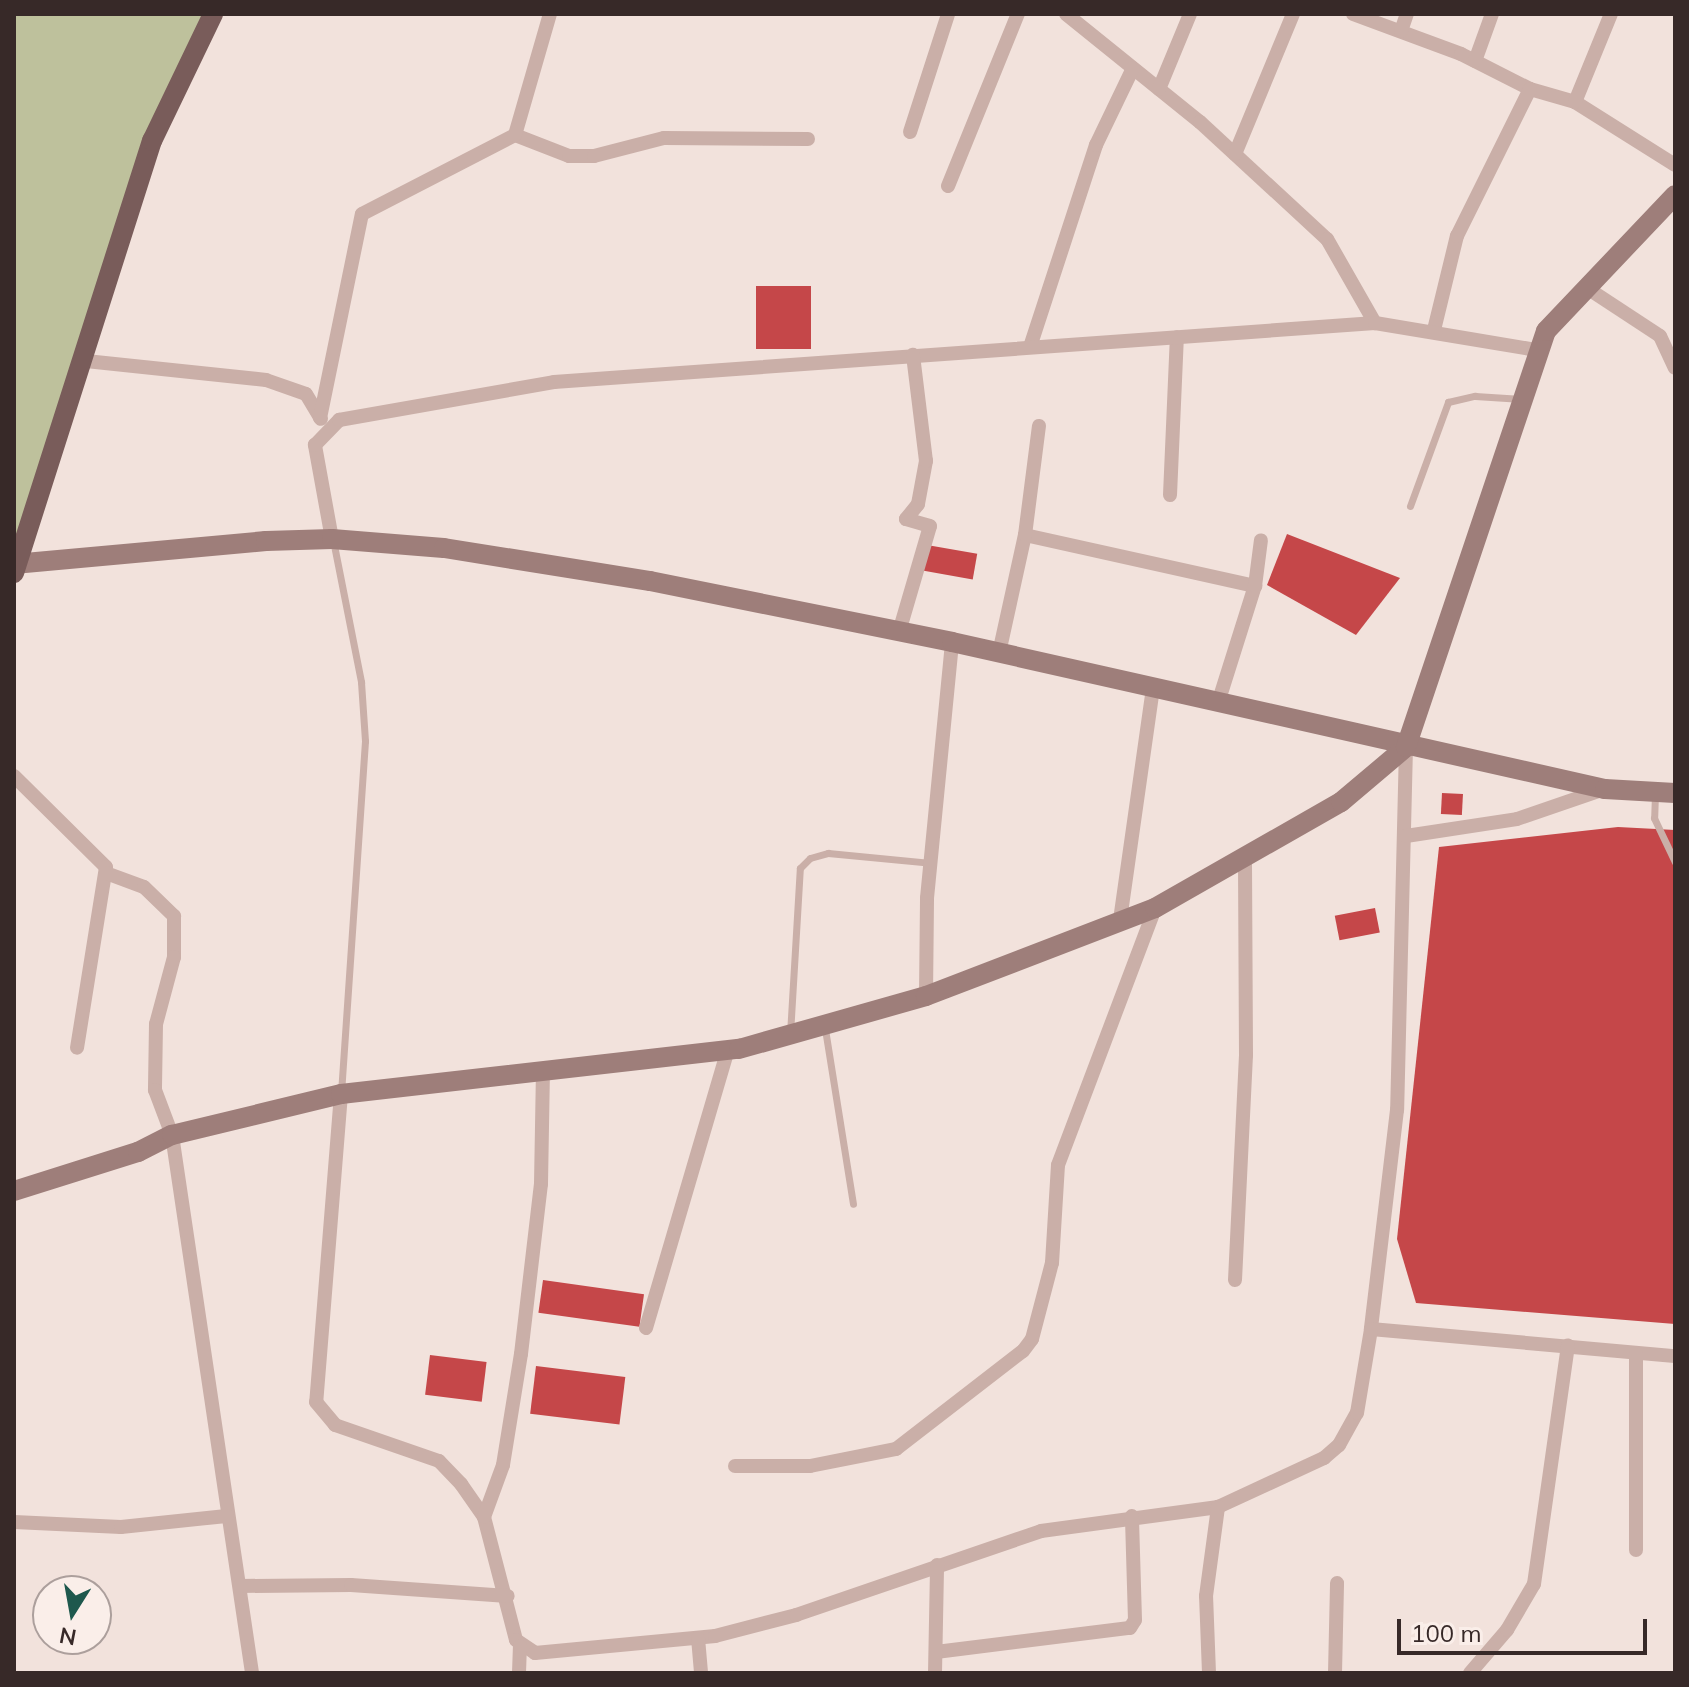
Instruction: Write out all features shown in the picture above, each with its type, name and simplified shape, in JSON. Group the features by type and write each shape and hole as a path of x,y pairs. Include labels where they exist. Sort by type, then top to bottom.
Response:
{"main road":[{"path":"15,567 86,361 152,141 213,14"}],"street":[{"path":"332,539 315,460 315,445 324,424 362,214 515,135 550,14"},
{"path":"910,132 948,14"},
{"path":"948,186 1018,14"},
{"path":"1066,14 1235,154 1327,239 1375,323"},
{"path":"1159,89 1190,14"},
{"path":"1235,154 1293,14"},
{"path":"1353,14 1475,61 1530,89 1575,102 1675,165"},
{"path":"1401,31 1407,14"},
{"path":"1475,61 1492,14"},
{"path":"1575,102 1611,14"},
{"path":"1030,347 1096,145 1133,68"},
{"path":"1434,330 1457,236 1530,89"},
{"path":"515,135 569,156 594,156 664,138 808,139"},
{"path":"520,1646 535,1653 564,1653 698,1638 796,1615 1041,1531 1132,1516 1218,1507 1324,1458 1339,1445 1357,1413 1371,1329 1397,1110 1406,747 1525,400 1537,350 1546,331 1675,195"},
{"path":"1587,288 1660,336 1675,368"},
{"path":"324,424 554,382 1375,323 1434,330 1537,350"},
{"path":"1170,495 1177,337"},
{"path":"899,632 930,526 906,519 918,504 926,461 913,355"},
{"path":"86,361 266,380 306,394 324,424"},
{"path":"999,653 1025,535 1039,426"},
{"path":"1025,535 1255,586"},
{"path":"15,567 332,539 444,548 618,576 952,642 1406,747 1605,789 1665,794"},
{"path":"1218,703 1255,586 1261,540"},
{"path":"926,996 931,863 952,642"},
{"path":"1120,920 1153,688"},
{"path":"14,1191 138,1152 172,1135 341,1094 728,1050 926,996 1155,908 1341,802 1406,747"},
{"path":"14,776 100,858 106,873 77,1048"},
{"path":"1406,836 1517,819 1605,789"},
{"path":"1235,1280 1246,1055 1245,859"},
{"path":"106,873 144,887 174,916 174,957 156,1024 155,1090 172,1135 226,1516 252,1673"},
{"path":"735,1466 810,1466 896,1449 1023,1351 1032,1339 1052,1263 1058,1165 1155,908"},
{"path":"646,1328 728,1050"},
{"path":"484,1517 503,1465 521,1354 541,1184 543,1071"},
{"path":"341,1094 316,1402 335,1425 439,1461 484,1517 520,1646 519,1673"},
{"path":"1371,1329 1675,1356"},
{"path":"1470,1673 1507,1630 1534,1584 1568,1345"},
{"path":"1636,1353 1636,1550"},
{"path":"1209,1673 1206,1596 1218,1507"},
{"path":"14,1522 121,1527 226,1516"},
{"path":"936,1652 1130,1628 1135,1620 1132,1516"},
{"path":"935,1673 937,1565"},
{"path":"1335,1673 1337,1583"},
{"path":"240,1586 351,1585 508,1596"},
{"path":"698,1638 701,1673"}],"lane":[{"path":"1410,506 1448,402 1475,396 1525,400"},
{"path":"332,539 361,682 365,741 341,1094"},
{"path":"1665,794 1654,818 1675,862"},
{"path":"790,1034 800,868 810,858 828,853 931,863"},
{"path":"824,1025 853,1204"}],"green space":[{"path":"14,14 213,14 152,141 14,564"}],"building":[{"path":"756,286 811,286 811,349 756,349"},
{"path":"1287,534 1400,578 1356,635 1267,585"},
{"path":"927,545 977,554 973,579 922,571"},
{"path":"1442,793 1463,794 1462,815 1441,814"},
{"path":"1618,827 1675,830 1675,1324 1416,1303 1397,1239 1439,847"},
{"path":"1375,908 1380,933 1340,940 1335,916"},
{"path":"543,1280 644,1294 639,1327 538,1313"},
{"path":"430,1355 487,1362 482,1402 425,1395"},
{"path":"536,1366 625,1377 619,1425 530,1414"}]}
